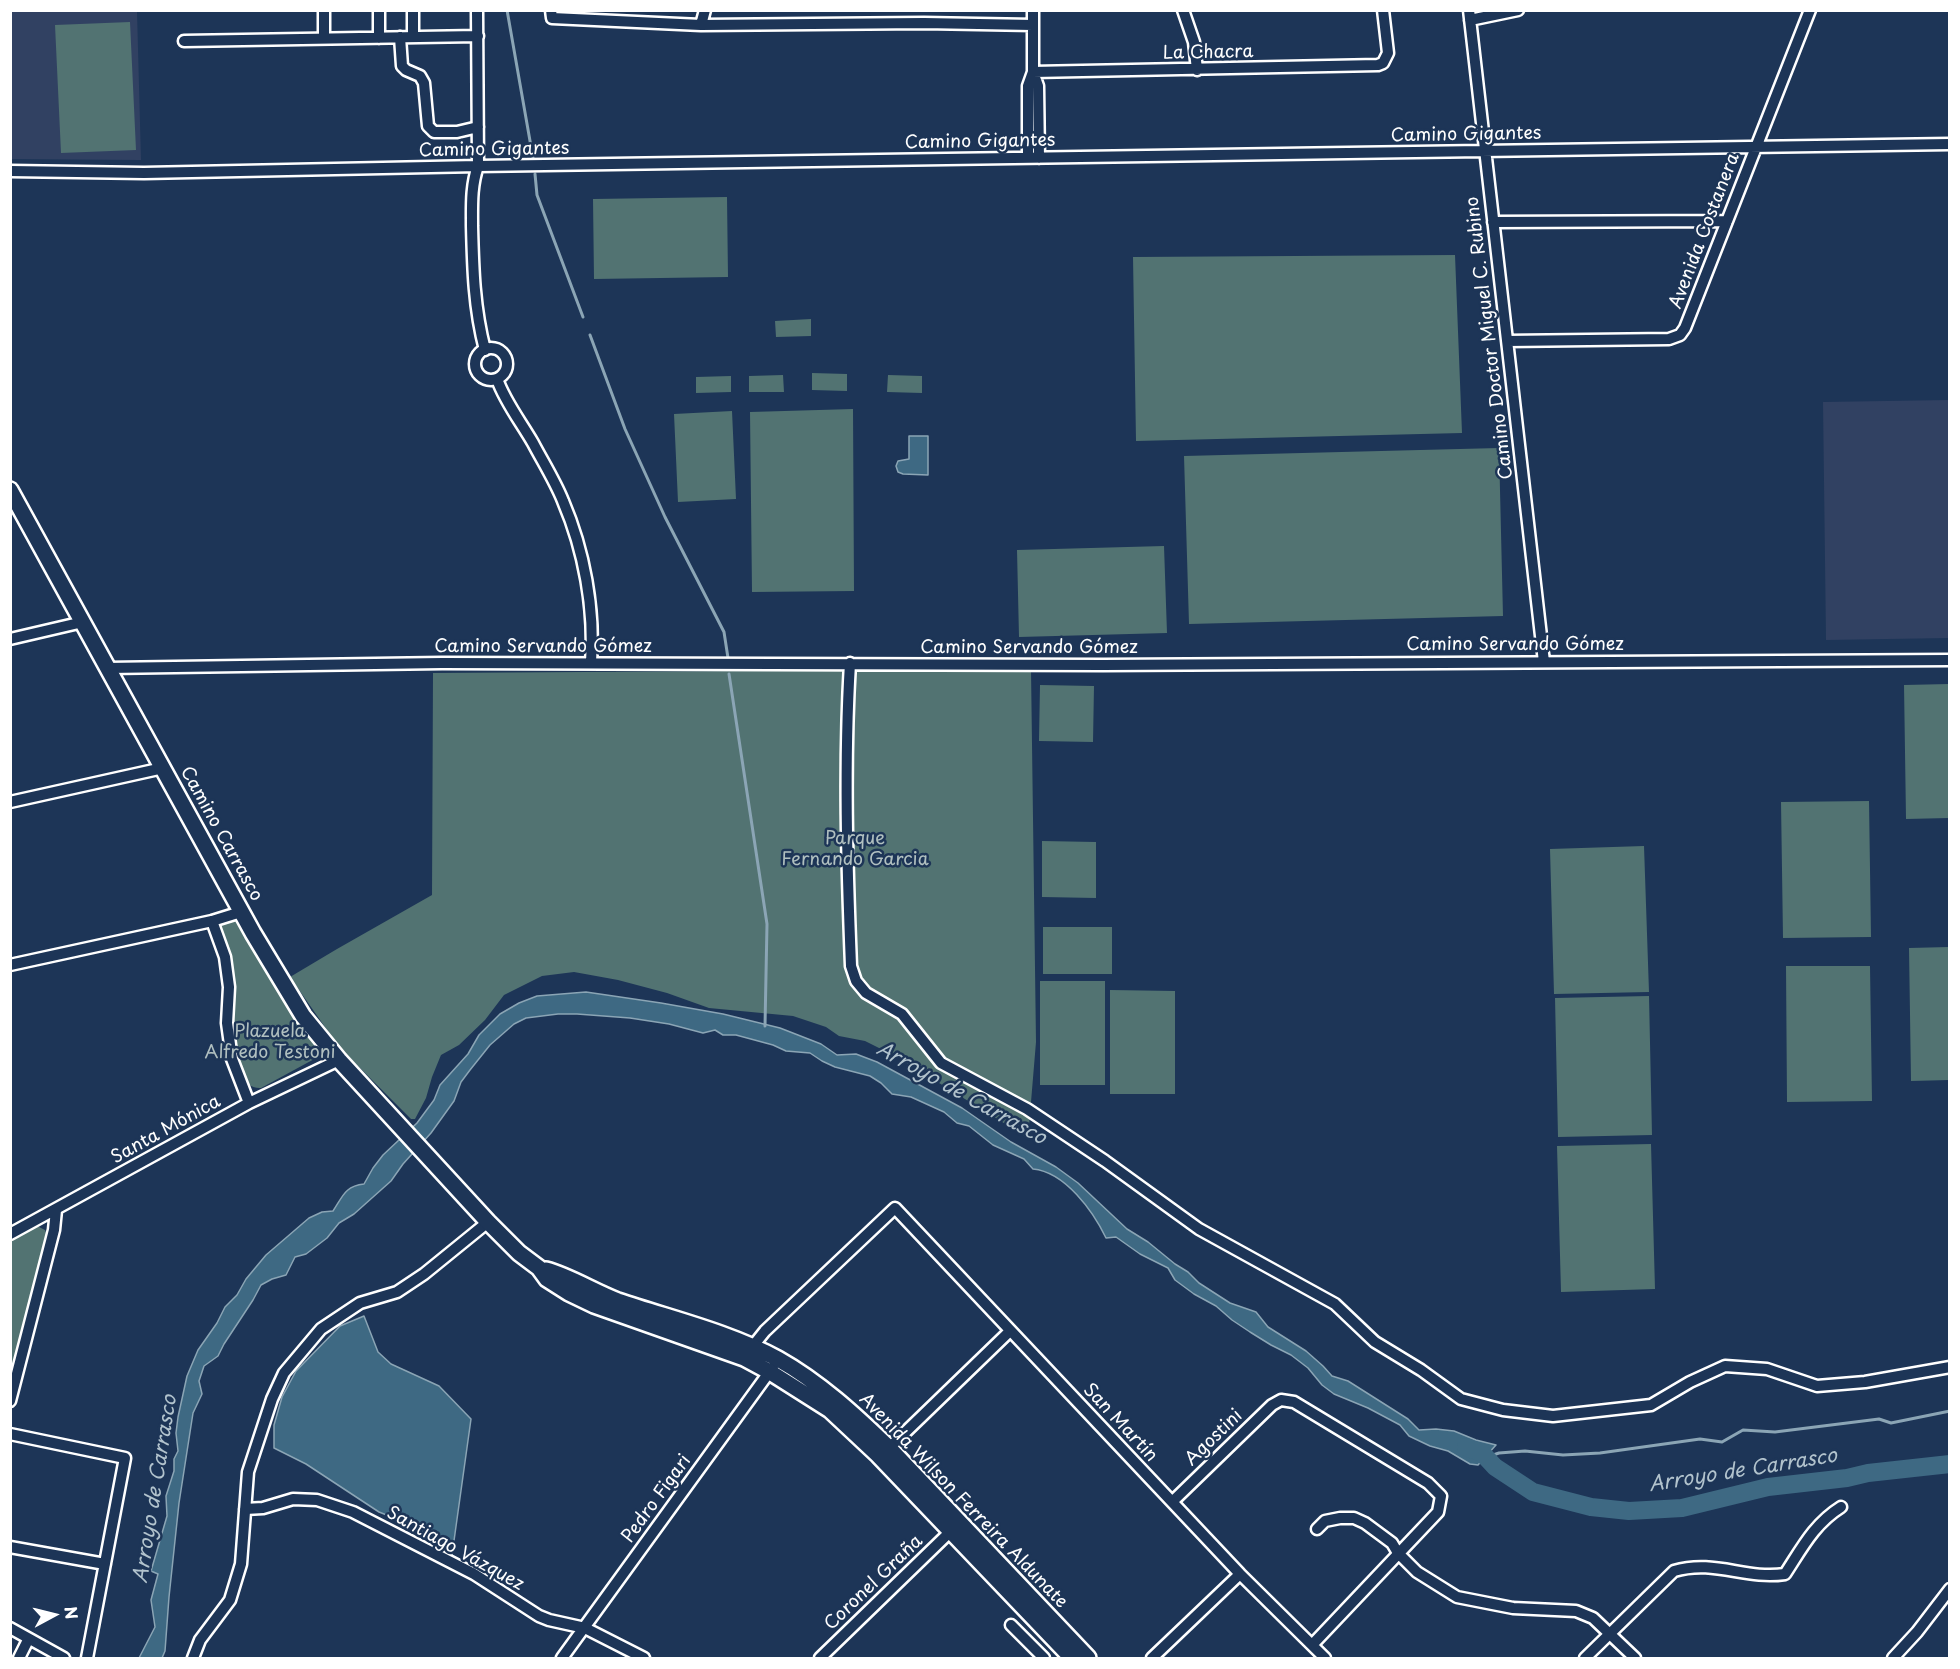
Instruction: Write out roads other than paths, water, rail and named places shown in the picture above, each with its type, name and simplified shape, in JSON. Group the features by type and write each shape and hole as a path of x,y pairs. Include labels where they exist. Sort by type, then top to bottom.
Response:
{"main road":[{"name":"Camino Carrasco","path":"10,490 241,912 303,1016 339,1060 438,1168"},
{"name":"Avenida Wilson Ferreira Aldunate","path":"438,1168 519,1253 539,1268 597,1293 728,1337 748,1353 837,1401 889,1448 1088,1659"},
{"name":"Avenida Wilson Ferreira Aldunate","path":"774,1366 847,1424 1072,1659"}],"street":[{"path":"324,10 324,38"},
{"path":"379,10 380,38"},
{"path":"413,10 413,36"},
{"path":"477,10 478,166 472,182 473,277 478,327 485,350"},
{"path":"701,25 705,10"},
{"path":"1033,10 1034,72 1028,86 1034,158"},
{"path":"1183,10 1194,42 1197,70"},
{"name":"La Chacra","path":"1034,72 1372,66 1383,63 1388,53 1383,10"},
{"path":"1470,15 1518,10"},
{"name":"Avenida Costanera","path":"1507,341 1669,339 1680,335 1810,10"},
{"path":"551,14 701,25 912,23 1033,25"},
{"name":"Camino Doctor Miguel C. Rubino","path":"1470,15 1544,662"},
{"path":"400,36 402,66 420,76 424,83 428,126 434,132 457,132 478,127"},
{"path":"184,41 478,36"},
{"name":"Camino Gigantes","path":"10,171 144,173 1950,144"},
{"path":"1493,222 1727,221"},
{"path":"485,350 499,351 505,358 506,368 497,379 487,380 476,370 477,356 485,350"},
{"path":"497,379 506,400 532,442 562,499 575,533 587,588 592,631 591,663"},
{"path":"10,639 83,622"},
{"name":"Camino Servando Gómez","path":"108,668 442,663 1115,665 1950,660"},
{"path":"850,663 846,732 848,850 851,966 856,981 866,993 902,1014 941,1063 1027,1109 1105,1161 1199,1229 1335,1304 1375,1342 1421,1370 1461,1399 1503,1410 1553,1416 1651,1405 1690,1382 1725,1366 1767,1368 1817,1386 1865,1382 1950,1366"},
{"path":"10,802 163,768"},
{"path":"10,964 212,921 241,912"},
{"path":"212,921 225,957 229,987 227,1023 232,1059 249,1103"},
{"name":"Santa Mónica","path":"10,1234 249,1103 339,1060"},
{"name":"San Martín","path":"748,1353 765,1331 895,1208 1240,1574 1325,1659"},
{"path":"10,1401 12,1386 54,1230 56,1210"},
{"path":"193,1659 200,1640 230,1600 241,1564 248,1472 272,1399 284,1373 321,1329 360,1303 397,1292 424,1274 488,1222"},
{"path":"889,1448 1010,1330"},
{"name":"Pedro Figari","path":"562,1659 774,1366"},
{"name":"Agostini","path":"1172,1502 1272,1405 1281,1400 1294,1402 1428,1483 1441,1496 1438,1512 1398,1553"},
{"path":"10,1434 125,1458 87,1659"},
{"name":"Santiago Vázquez","path":"245,1509 263,1508 292,1499 318,1500 353,1512 474,1574 540,1616 585,1628 644,1659"},
{"path":"1585,1659 1674,1571 1687,1567 1711,1566 1769,1576 1785,1574 1814,1530 1826,1516 1841,1507"},
{"path":"1317,1528 1325,1521 1354,1518 1365,1523 1392,1543 1398,1553 1418,1572 1457,1598 1513,1608 1576,1611 1593,1618 1635,1659"},
{"name":"Coronel Graña","path":"819,1659 951,1531"},
{"path":"10,1547 105,1564"},
{"path":"1312,1644 1398,1553"},
{"path":"1152,1659 1240,1574"},
{"path":"1893,1659 1950,1589"},
{"path":"1011,1625 1044,1659"},
{"path":"10,1628 64,1659"},
{"path":"19,1659 28,1640"}],"waterway":[{"path":"507,10 533,158"},
{"path":"535,174 537,195 583,317"},
{"path":"590,335 625,429 665,517 724,632 728,658"},
{"path":"729,674 767,924 765,1026"},
{"path":"1487,1457 1499,1453 1525,1451 1563,1455 1600,1453 1700,1439 1722,1442 1743,1430 1775,1432 1879,1419 1891,1423 1950,1411"},
{"name":"Arroyo de Carrasco","path":"1466,1447 1482,1453 1495,1467 1533,1492 1591,1507 1629,1511 1682,1508 1768,1487 1950,1464"}],"park label":[{"name":"Parque Fernando Garcia","path":"855,849"},
{"name":"Plazuela Alfredo Testoni","path":"270,1042"}]}
